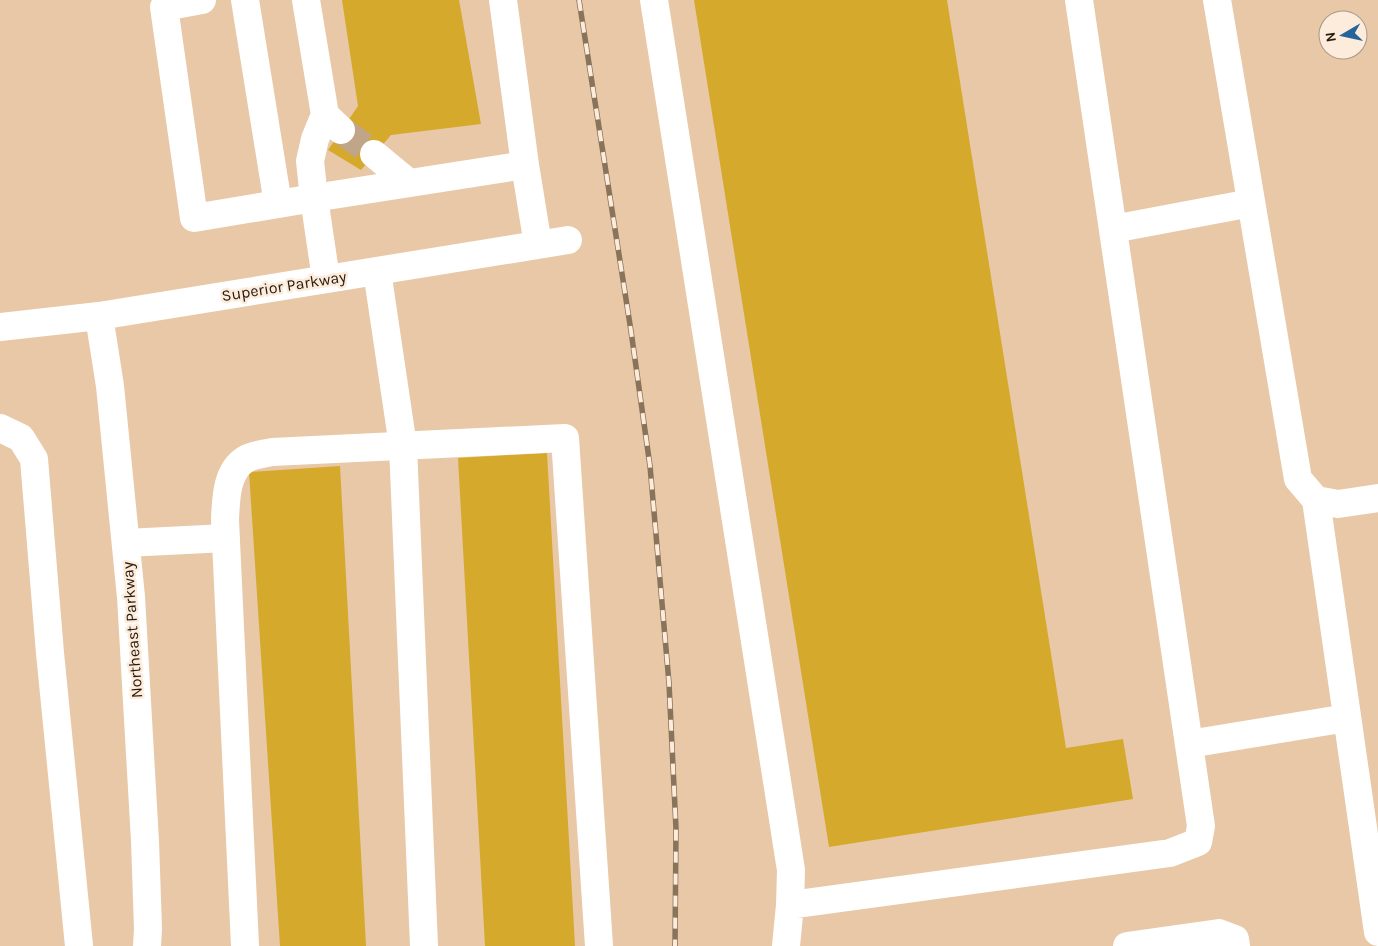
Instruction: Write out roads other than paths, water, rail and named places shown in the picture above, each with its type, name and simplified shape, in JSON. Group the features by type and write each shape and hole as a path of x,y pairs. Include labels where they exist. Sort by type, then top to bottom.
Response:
{"street":[{"path":"202,0 164,6 194,218 525,164"},
{"path":"244,0 278,204"},
{"path":"306,0 333,123 315,139 310,161 326,279"},
{"path":"503,0 538,245"},
{"path":"654,0 791,870 786,946"},
{"path":"790,905 1170,853 1198,842 1201,826 1078,0"},
{"path":"1217,0 1298,479 1316,500 1378,932"},
{"path":"374,154 410,183"},
{"path":"1112,229 1252,203"},
{"name":"Superior Parkway","path":"0,327 99,316 568,240"},
{"path":"377,271 403,446 424,946"},
{"name":"Northeast Parkway","path":"99,316 110,386 131,597 144,831 147,946"},
{"path":"0,428 21,438 34,459 50,653 79,946"},
{"path":"245,946 226,538 226,498 232,473 246,459 272,452 564,438 599,946"},
{"path":"1316,500 1338,504 1378,498"},
{"path":"126,543 226,538"},
{"path":"1189,744 1347,718"},
{"path":"1127,946 1219,933 1235,939 1236,946"}],"tunnel":[{"path":"341,130 374,154"}],"railway":[{"path":"579,0 631,331 650,466 669,683 676,829 675,946"}]}
